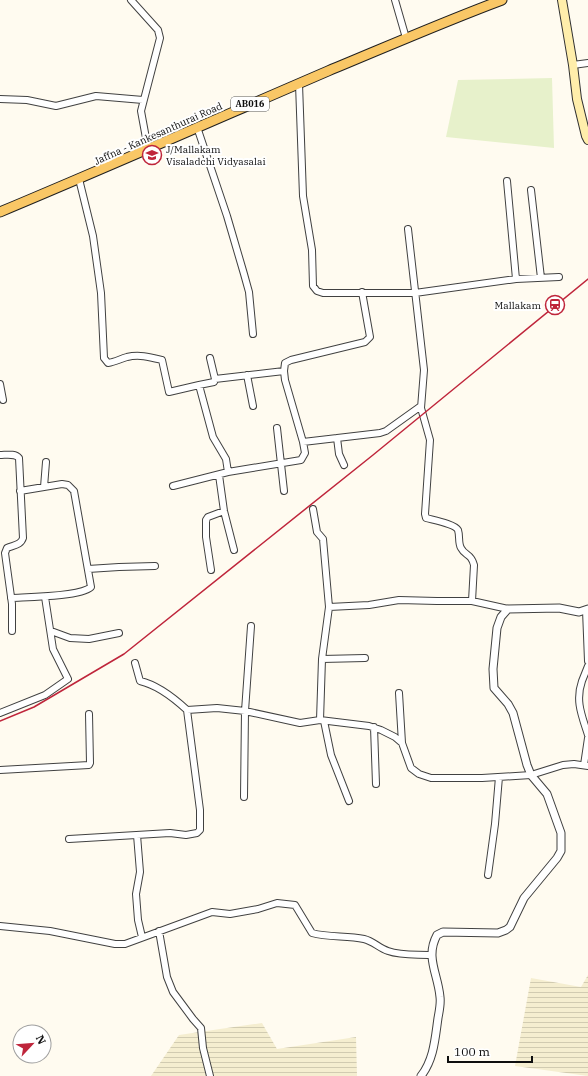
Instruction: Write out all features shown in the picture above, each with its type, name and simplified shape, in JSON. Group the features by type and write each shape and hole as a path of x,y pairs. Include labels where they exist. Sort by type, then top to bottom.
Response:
{"main road":[{"name":"Jaffna - Kankesanthurai Road","path":"0,212 406,38 502,0"},
{"path":"562,0 577,99 588,140"}],"street":[{"path":"131,0 158,30 160,38 140,111 148,149"},
{"path":"395,0 406,38"},
{"path":"573,65 588,63"},
{"path":"299,84 303,196 312,250 314,286 317,291 323,293 415,293 516,279 559,277"},
{"path":"0,100 27,100 56,106 96,96 143,100"},
{"path":"197,128 228,216 249,292 252,334"},
{"path":"79,179 93,236 101,293 104,358 108,363 116,362 126,357 142,356 162,360 169,392 214,382 215,379 284,371"},
{"path":"507,181 516,279"},
{"path":"531,190 541,278"},
{"path":"408,230 424,370 422,406 430,440 425,514 426,518 455,526 458,530 460,547 473,559 472,601"},
{"path":"173,486 228,472 301,460 305,453 285,380 285,364 291,360 365,342 370,337 362,292"},
{"path":"210,358 215,379"},
{"path":"246,375 253,406"},
{"path":"0,384 3,400"},
{"path":"199,385 213,437 226,459 228,472"},
{"path":"303,442 386,431 422,406"},
{"path":"277,428 284,491"},
{"path":"337,438 339,454 344,465"},
{"path":"0,455 17,456 19,458 23,538 22,542 7,548 2,553 11,598 12,631"},
{"path":"44,487 46,462"},
{"path":"219,475 224,511 234,550"},
{"path":"11,598 45,597 81,592 90,587 74,491 68,485 62,484 20,491"},
{"path":"313,509 317,532 324,539 329,607 322,659 322,720 331,755 349,801"},
{"path":"211,570 206,538 206,520 208,517 224,511"},
{"path":"88,569 155,566"},
{"path":"0,713 45,695 68,679 53,649 45,597"},
{"path":"329,607 369,605 399,600 472,601 508,609 559,608 579,612 587,610 588,661"},
{"path":"420,1076 434,1050 440,998 431,955 432,943 436,935 443,932 498,933 506,930 510,927 524,898 561,851 561,833 547,794 531,775 513,713 508,704 494,688 493,669 497,628 501,617 508,609"},
{"path":"244,797 245,711 251,626"},
{"path":"50,631 70,638 89,640 119,633"},
{"path":"322,659 365,658"},
{"path":"69,839 170,833 186,835 197,833 200,830 200,810 187,710 180,703 152,684 140,681 135,663"},
{"path":"400,693 402,743 411,768 419,774 432,778 531,775 563,765 586,766 588,736 580,714 579,704 582,681 588,666"},
{"path":"187,710 217,708 245,711 300,723 322,720 374,727 395,737 402,743"},
{"path":"0,770 89,765 91,739 89,714"},
{"path":"374,727 376,784"},
{"path":"488,875 495,824 499,777"},
{"path":"137,835 140,872 136,901 142,937"},
{"path":"0,926 50,931 115,944 125,944 212,912 230,914 258,909 277,903 292,903 295,905 312,933 322,936 363,938 371,941 379,947 401,954 431,955"},
{"path":"158,931 167,976 173,992 201,1028 203,1048 210,1076"}],"shaded area":[{"path":"588,975 588,1076 515,1066 531,978 581,987"},
{"path":"262,1023 277,1049 356,1037 357,1076 151,1076 179,1035"}],"green space":[{"path":"552,78 554,148 446,137 458,80"}],"railway":[{"path":"0,721 34,707 124,654 373,455 588,279"}],"place":[{"name":"J/Mallakam Visaladchi Vidyasalai","path":"152,155"},
{"name":"Mallakam","path":"555,305"}]}
